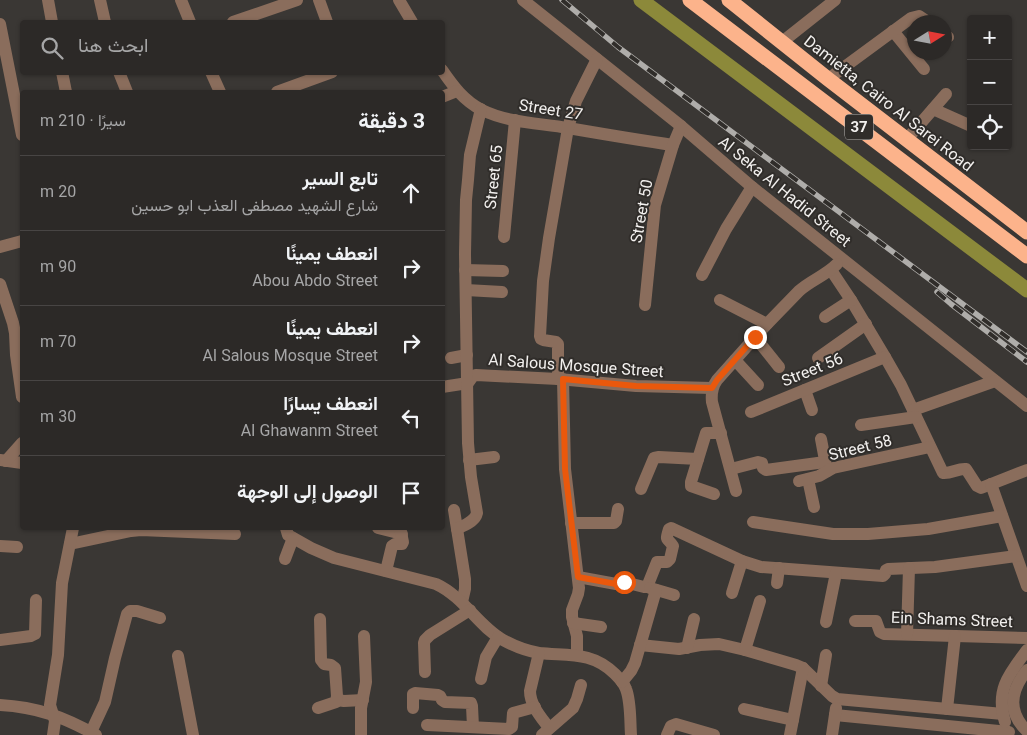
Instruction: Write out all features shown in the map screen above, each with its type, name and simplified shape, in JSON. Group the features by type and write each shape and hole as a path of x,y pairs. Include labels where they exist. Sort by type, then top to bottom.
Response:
{"highway":[{"name":"37","path":"690,0 707,6 769,59 1027,256"},
{"name":"Damietta, Cairo Al Sarei Road","path":"734,1 828,79 1027,232"}],"street":[{"path":"48,0 52,20"},
{"path":"100,0 105,20"},
{"path":"181,0 189,20"},
{"path":"239,20 297,0"},
{"path":"320,0 326,20"},
{"path":"399,0 411,20"},
{"name":"Al Seka Al Hadid Street","path":"523,0 681,126 752,187 1027,406"},
{"path":"782,42 835,0"},
{"path":"828,79 907,22"},
{"path":"0,24 20,125"},
{"path":"893,32 924,69"},
{"path":"577,655 577,636 572,610 578,594 578,577 565,469 558,344 543,340 540,336 543,281 568,128 576,101 597,59"},
{"name":"Street 27","path":"445,74 457,91 470,102 497,116 674,145"},
{"path":"63,75 66,90"},
{"path":"121,75 125,90"},
{"path":"212,75 219,90"},
{"path":"282,90 324,75"},
{"path":"445,96 457,91"},
{"path":"907,139 946,94"},
{"path":"457,528 474,520 477,516 470,460 468,424 465,270 466,200 470,155 481,109"},
{"path":"933,109 967,124"},
{"name":"Street 65","path":"504,237 515,120"},
{"name":"Street 50","path":"645,305 655,205 681,126"},
{"path":"702,275 726,229 752,187"},
{"path":"0,247 20,241"},
{"path":"736,491 711,397 712,388 734,360 802,288 831,270 842,259"},
{"path":"465,270 503,271"},
{"path":"831,270 886,356 943,473 966,469 977,486 981,488 1027,470"},
{"path":"0,284 13,322 20,383"},
{"path":"466,290 502,292"},
{"path":"720,300 767,324"},
{"path":"826,317 851,300"},
{"path":"818,358 866,324"},
{"path":"755,337 778,367"},
{"path":"451,358 467,355"},
{"name":"Street 56","path":"751,412 886,356"},
{"path":"734,360 758,385"},
{"name":"Al Salous Mosque Street","path":"445,386 468,383 476,375 561,379 636,386 712,388"},
{"path":"861,425 915,414 995,381"},
{"path":"805,390 812,410"},
{"path":"714,494 691,486 691,482 706,433 720,433"},
{"path":"731,470 758,462 762,463 763,468 766,470 826,467 821,439"},
{"path":"3,461 20,445"},
{"name":"Street 58","path":"814,507 804,480 819,476 826,467 833,468 930,447"},
{"path":"470,460 494,457"},
{"path":"641,488 654,458 698,459"},
{"path":"3,461 20,463"},
{"path":"991,484 1027,586"},
{"path":"454,510 465,579 466,606"},
{"path":"571,523 614,523 618,510"},
{"path":"753,522 832,540 868,534 921,530 1002,516"},
{"path":"622,682 633,667 640,645 657,562 668,562 670,559 673,546 666,538 671,528 742,561 761,567 883,576 887,569 935,567 1016,556"},
{"path":"54,735 55,721 50,705 58,656 62,583 73,530"},
{"path":"70,544 131,530 152,530"},
{"path":"199,530 235,534"},
{"path":"386,571 392,546 402,544 403,542 401,531"},
{"path":"285,559 289,533 311,548 334,558 436,584 451,593 498,637 515,646 539,653 577,655 595,659 606,665 622,682 626,690 631,735"},
{"path":"0,546 17,547"},
{"path":"732,593 742,561"},
{"path":"777,583 779,568"},
{"path":"908,634 909,568"},
{"path":"826,622 836,572"},
{"path":"578,577 616,584 624,582 674,595"},
{"path":"35,634 36,600"},
{"path":"745,650 760,601"},
{"path":"425,672 425,640 466,606"},
{"path":"0,706 35,709 72,723 94,734 105,702 127,614 130,611 137,611 160,618"},
{"path":"320,619 321,660 324,664 331,665 334,668 337,700"},
{"path":"687,648 694,619"},
{"name":"Ein Shams Street","path":"854,621 876,622 882,634 1027,638"},
{"path":"573,623 601,627"},
{"path":"0,640 35,634 59,635"},
{"path":"361,735 361,708 366,682 364,636"},
{"path":"947,709 955,636"},
{"path":"482,679 486,657 498,637"},
{"path":"640,645 679,649 719,644 796,665 802,668 837,699 947,709 1006,709 1027,731"},
{"path":"835,715 1011,733 1002,696 1004,684 1027,650"},
{"path":"539,653 530,691 534,707 546,732 573,708 580,685"},
{"path":"822,686 826,655"},
{"path":"178,656 193,735"},
{"path":"790,735 802,668"},
{"path":"1006,709 1020,678 1027,670"},
{"path":"413,708 413,693 438,694 445,702 471,703 473,727"},
{"path":"832,735 837,699"},
{"path":"337,700 363,700"},
{"path":"318,708 333,704 337,700"},
{"path":"427,725 510,729 512,728 513,713 534,707"},
{"path":"744,709 793,720"},
{"path":"667,735 671,726 676,724 714,735"}],"waterway":[{"path":"641,0 1027,290"}],"railway":[{"path":"562,0 618,47 1027,352"},
{"path":"937,292 1027,362"}],"route":[{"path":"624,582 616,584 578,577 565,469 563,379 636,386 712,388 755,337"}]}
